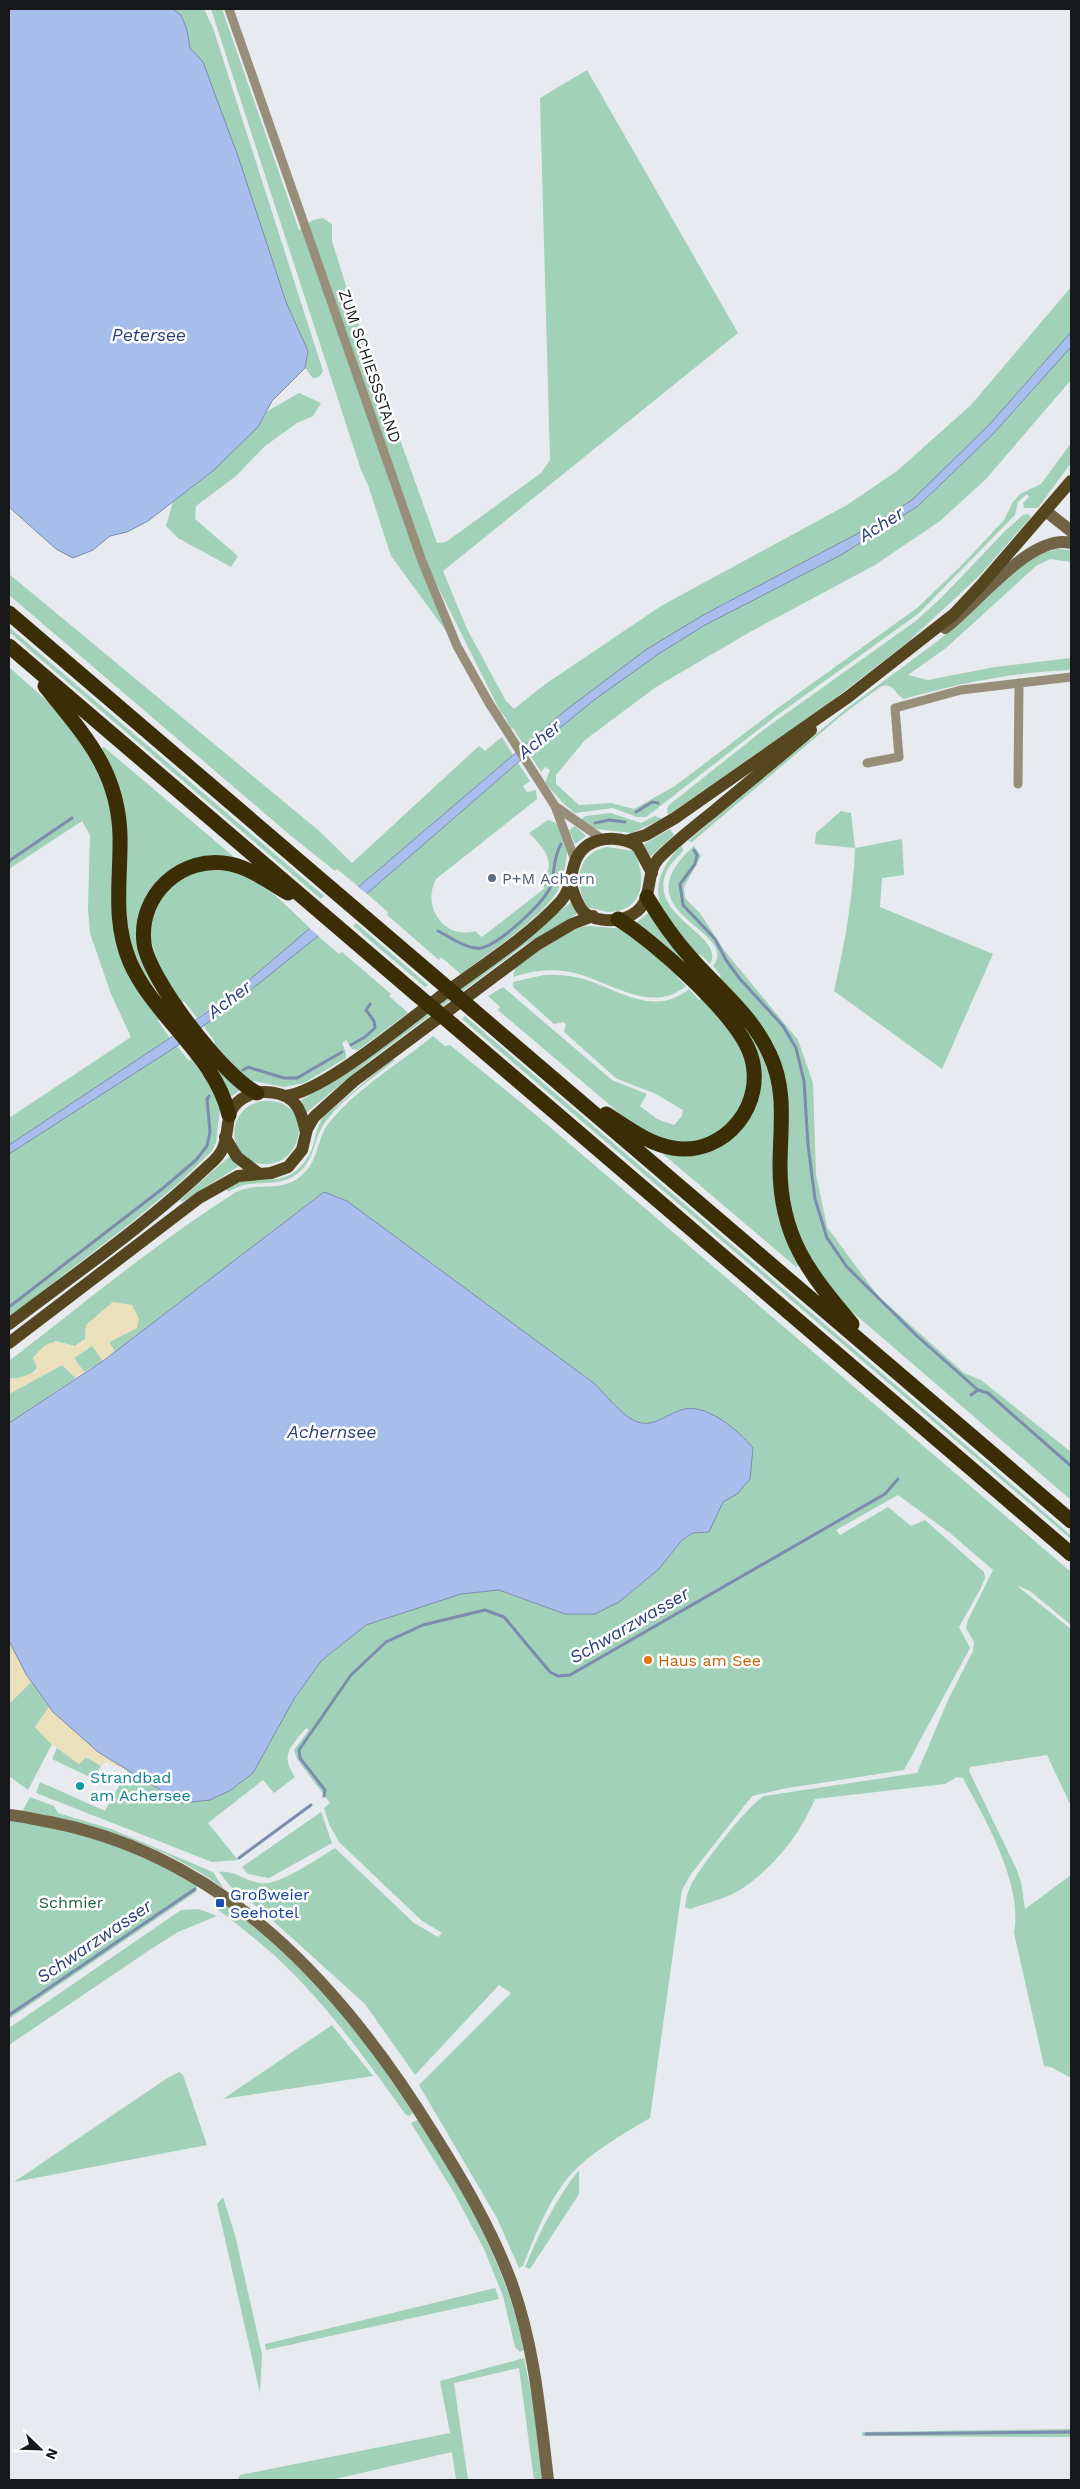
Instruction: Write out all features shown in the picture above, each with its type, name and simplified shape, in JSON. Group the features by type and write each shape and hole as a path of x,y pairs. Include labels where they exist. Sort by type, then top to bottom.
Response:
{"highway":[{"path":"9,613 1071,1521"},
{"path":"9,646 1071,1554"},
{"path":"24,659 85,735 101,759 109,777 119,821 118,907 121,937 134,970 176,1016 199,1046 241,1082 257,1093"},
{"path":"176,1016 148,960 144,941 144,923 149,906 157,891 170,878 186,868 198,864 230,864 254,874 315,908"},
{"path":"563,1087 645,1138 661,1146 682,1149 698,1148 723,1137 739,1122 747,1110 753,1095 755,1071 749,1051 738,1031 698,977 647,896"},
{"path":"618,919 698,977 754,1027 776,1069 782,1104 781,1195 787,1224 796,1247 823,1290 883,1360"},
{"path":"199,1046 229,1114"}],"main road":[{"path":"285,1096 307,1089 346,1066 506,948 560,902 570,882 574,860 584,848 602,839 626,841 646,835 669,822 848,697 919,642 960,608 1047,512 1071,482"},
{"path":"570,882 582,910 593,916 618,919 635,912 647,896 652,873 657,861 681,838 780,757 848,697"},
{"path":"626,841 638,847 652,873"},
{"path":"9,1343 199,1198 238,1176 277,1172 292,1164 302,1150 306,1133 314,1117 368,1069 538,944 572,924 593,916"},
{"path":"9,1324 180,1191 220,1154 229,1114 242,1100 257,1093 270,1092 285,1096 298,1107 306,1133"},
{"path":"225,1137 240,1159 258,1173"}],"street":[{"name":"ZUM SCHIESSSTAND","path":"229,9 422,561 457,646 535,777 555,806"},
{"path":"1047,512 1071,531"},
{"path":"919,642 934,636 964,614 1024,556 1045,544 1071,543"},
{"path":"867,763 899,757 895,708 961,690 1071,678"},
{"path":"1018,784 1019,683"},
{"path":"555,806 602,839"},
{"path":"555,806 574,860"},
{"path":"9,1815 85,1829 113,1839 186,1872 250,1914 289,1948 351,2014 406,2089 471,2194 509,2277 523,2323 537,2392 548,2480"}],"green space":[{"path":"173,9 204,9 213,28 323,371 319,377 313,378 305,368 308,351 286,302 203,62 188,44 183,19"},
{"path":"211,9 222,9 299,230 313,220 323,218 332,224 332,241 353,308 437,543 446,542 541,473 550,460 540,98 587,70 738,333 443,571 467,629 506,701 514,709 544,685 661,606 847,505 897,471 971,405 1071,287 1071,380 986,479 940,521 875,565 750,632 656,687 585,740 556,775 556,784 579,805 611,803 634,809 675,786 778,708 917,608 960,567 1004,520 1013,502 1020,494 1041,484 1071,443 1071,463 1038,508 1024,508 1023,503 1029,497 1027,494 1018,502 1015,515 918,614 776,716 646,817 637,817 613,808 575,813 545,783 550,770 545,767 541,772 500,711 430,571 398,479 389,481 446,631 391,556 368,485 361,470"},
{"path":"299,393 321,403 313,416 297,423 265,446 236,476 196,506 195,519 238,556 231,567 178,538 166,526 173,502 214,470 258,427 266,412"},
{"path":"1028,514 1031,517 980,575 909,641 829,703 668,815 667,809 669,805 766,728 917,620 1023,515"},
{"path":"1058,549 1071,550 1071,562 1050,559 1036,566 946,648 908,675 928,680 995,667 1071,658 1071,670 987,679 904,699 891,687 880,687 842,715 692,842 688,841 846,709 939,640 1012,573 1038,554"},
{"path":"9,574 318,830 352,863 479,746 485,751 502,737 513,755 359,887 337,869 335,871 290,835 9,595"},
{"path":"9,627 324,896 321,899 9,632"},
{"path":"9,667 56,709 87,745 114,812 113,904 160,1019 158,1021 170,1038 9,1145 9,1118 131,1037 111,994 90,933 88,909 90,835 82,821 9,869"},
{"path":"104,747 234,857 231,860 191,862 141,916 175,1016 141,969 127,935 101,749"},
{"path":"518,763 530,781 523,786 527,792 536,790 537,799 436,879 432,890 434,910 439,919 454,931 475,931 482,937 545,888 541,883 546,876 549,862 540,844 529,833 548,820 556,823 566,844 567,857 563,877 557,892 539,913 461,974 441,957 439,960 387,915 388,912 366,893"},
{"path":"841,811 851,813 855,848 815,844 816,833"},
{"path":"611,813 641,823 655,816 662,819 632,833 596,829 581,820 585,816"},
{"path":"575,826 586,836 575,844 569,830"},
{"path":"670,829 674,835 650,857 643,845"},
{"path":"902,839 904,875 882,878 880,907 993,954 942,1069 834,991 848,920 855,848"},
{"path":"682,845 683,851 671,864 666,873 663,888 668,902 676,914 708,944 712,954 710,964 700,954 698,956 662,910 659,900 658,891 661,874 669,859"},
{"path":"694,846 701,856 684,887 685,898 700,913 724,950 798,1040 813,1083 816,1174 827,1227 878,1296 964,1373 981,1380 1071,1452 1071,1500 850,1310 808,1260 786,1200 784,1078 719,979 721,976 713,966 717,953 711,941 674,905 669,889 674,869"},
{"path":"607,847 634,851 638,860 641,880 637,898 631,905 623,910 611,912 588,908 580,890 579,880 583,863 597,850"},
{"path":"199,869 239,872 275,895 311,929 267,966 197,1018 184,1001 181,1003 161,976 148,929 165,889"},
{"path":"571,902 577,914 523,946 365,1064 306,1113 301,1100 333,1082 521,943"},
{"path":"649,913 696,973 636,923"},
{"path":"356,923 428,985 425,987 353,926"},
{"path":"591,926 623,929 679,975 677,977 686,986 672,994 644,997 570,972 556,970 541,971 513,977 515,968 552,942 573,930"},
{"path":"318,936 339,954 342,952 391,994 389,996 408,1013 358,1050 352,1049 346,1040 342,1043 346,1052 346,1058 304,1083 284,1087 247,1080 214,1043 203,1025"},
{"path":"544,975 562,975 579,978 639,1000 664,1001 677,997 689,989 699,1000 701,998 740,1042 750,1075 736,1119 702,1142 667,1142 631,1123 498,1010 500,1007 488,996 503,987 612,1080 647,1094 640,1106 657,1119 674,1125 682,1116 683,1110 654,1093 617,1079 564,1032 566,1024 563,1022 554,1024 514,988 513,982"},
{"path":"735,1015 755,1040 771,1073 800,1264 796,1267 663,1154 664,1151 688,1154 755,1104"},
{"path":"465,1016 1059,1525 1071,1536 1071,1539 462,1019"},
{"path":"433,1036 445,1046 450,1045 524,1105 1071,1572 1071,1625 1030,1591 1016,1585 1071,1629 1071,1806 1047,1755 970,1767 969,1771 1016,1868 1021,1882 1025,1909 1071,1875 1071,2078 1051,2067 1044,2066 1014,1933 1013,1894 1008,1874 992,1833 963,1778 957,1777 945,1784 815,1799 794,1837 766,1870 737,1892 690,1909 685,1907 690,1888 704,1864 747,1811 764,1796 917,1773 949,1698 973,1651 974,1642 966,1628 968,1620 993,1570 950,1533 898,1495 836,1530 840,1535 888,1507 911,1526 925,1520 984,1572 985,1578 981,1588 959,1627 970,1648 904,1770 782,1789 752,1796 691,1874 682,1890 650,2118 596,2152 569,2176 553,2200 539,2226 523,2266 519,2268 497,2218 419,2085 511,1993 499,1985 415,2075 365,2004 261,1910 230,1886 219,1872 235,1874 255,1882 268,1883 298,1871 335,1848 414,1923 438,1937 442,1933 421,1920 339,1842 329,1824 324,1808 330,1803 297,1759 294,1750 309,1730 306,1728 289,1751 288,1762 295,1777 274,1793 263,1780 208,1823 238,1860 212,1862 36,1793 40,1782 105,1811 128,1770 169,1795 294,1699 321,1661 366,1625 461,1594 499,1590 565,1614 619,1602 659,1569 682,1540 693,1533 709,1532 723,1502 737,1494 683,1409 661,1421 651,1424 639,1423 625,1415 595,1384 347,1201 324,1192 115,1352 109,1342 137,1328 113,1302 86,1325 85,1339 75,1346 55,1341 42,1362 32,1373 25,1377 9,1378 9,1361 204,1213 241,1190 276,1186 293,1181 301,1176 312,1163 325,1129 340,1110 365,1087"},
{"path":"201,1045 240,1090 232,1096 230,1096"},
{"path":"177,1046 189,1061 191,1059 210,1085 220,1109 216,1143 212,1151 179,1183 132,1222 9,1317 9,1154"},
{"path":"392,1059 395,1060 333,1112 322,1127 308,1162 297,1174 286,1180 246,1184 228,1192 226,1189 239,1182 278,1179 292,1174 309,1155 323,1117"},
{"path":"263,1101 279,1102 290,1109 297,1118 299,1130 297,1142 291,1152 281,1160 269,1164 255,1163 245,1157 238,1148 235,1137 235,1125 240,1114 249,1106"},
{"path":"230,1156 239,1166 182,1202 180,1200"},
{"path":"92,1345 103,1361 84,1372 74,1358"},
{"path":"62,1365 76,1378 9,1423 9,1394"},
{"path":"31,1682 49,1707 35,1727 52,1744 28,1790 9,1776 9,1704"},
{"path":"57,1748 79,1764 86,1757 101,1766 94,1779 52,1759"},
{"path":"30,1797 54,1806 58,1813 111,1829 213,1872 224,1889 203,1874 179,1861 128,1838 74,1822 22,1812"},
{"path":"321,1812 332,1843 269,1878 248,1874 242,1867"},
{"name":"Schmier","path":"9,1820 32,1823 103,1840 187,1877 197,1886 196,1892 9,2019"},
{"path":"219,1900 272,1942 317,1985 361,2038 413,2113 409,2116 406,2115 344,2032 293,1973 267,1949 215,1907 214,1904"},
{"path":"199,1909 217,1916 178,1932 9,2045 9,2028 181,1910"},
{"path":"332,2025 373,2076 223,2099"},
{"path":"179,2072 183,2075 207,2145 14,2182 166,2079"},
{"path":"417,2120 422,2123 483,2232 507,2288 524,2350 520,2352 515,2347 503,2296 484,2249 453,2191 411,2123"},
{"path":"579,2170 579,2194 530,2269 525,2267 549,2217"},
{"path":"223,2197 235,2235 262,2354 260,2393 217,2204"},
{"path":"495,2288 499,2299 266,2350 265,2344"},
{"path":"524,2358 534,2408 542,2480 534,2480 519,2368 454,2383 468,2480 456,2480 452,2452 331,2480 238,2480 240,2475 450,2433 440,2381"},
{"path":"1071,2429 1071,2437 862,2436 862,2432"}],"sand":[{"path":"113,1302 132,1305 139,1319 137,1328 109,1342 115,1352 103,1361 92,1346 74,1358 84,1372 76,1378 62,1365 9,1394 9,1378 16,1379 38,1371 33,1358 43,1347 56,1342 75,1346 85,1339 86,1325"},
{"path":"9,1641 31,1682 9,1704"},
{"path":"49,1707 98,1752 128,1770 106,1762 101,1766 86,1757 79,1764 48,1741 35,1727"}],"water":[{"name":"Petersee","path":"9,9 173,9 181,15 187,30 190,48 203,62 239,159 286,302 308,351 305,368 272,401 258,427 214,470 148,521 127,532 110,536 93,550 73,558 56,549 9,507"},
{"name":"Acher","path":"1071,332 1071,347 993,434 918,506 841,555 705,625 660,653 594,700 529,753 318,936 257,985 177,1046 9,1154 9,1145 170,1038 235,992 566,710 647,649 705,614 855,535 912,500 989,425"},
{"name":"Achernsee","path":"324,1192 347,1201 595,1384 629,1418 641,1423 647,1423 690,1408 721,1419 753,1448 750,1479 737,1494 723,1502 709,1532 693,1533 682,1540 659,1569 619,1602 595,1614 565,1614 499,1590 461,1594 366,1625 321,1661 294,1699 253,1773 231,1790 210,1800 182,1803 98,1752 53,1712 26,1674 9,1641 9,1423 103,1361"}],"pier":[{"path":"357,886 368,895 320,937 309,928"}],"waterway":[{"path":"636,812 652,802 658,803"},
{"path":"9,861 72,818"},
{"path":"595,823 609,820 625,822"},
{"path":"438,931 453,940 476,948 489,945 498,939 531,912 547,892 551,885 555,859 561,844"},
{"path":"694,850 697,855 695,864 680,884 683,905 715,939 726,960 740,979 783,1026 796,1048 804,1081 808,1145 815,1199 827,1238 847,1267 917,1336 978,1390"},
{"path":"351,1045 365,1037 375,1028 374,1021 366,1010 370,1004"},
{"path":"243,1070 248,1067 284,1078 297,1078 342,1052"},
{"path":"9,1307 162,1189 196,1160 207,1146 210,1132 207,1099 209,1096"},
{"name":"Schwarzwasser","path":"971,1395 978,1390 988,1393 1071,1466"},
{"name":"Schwarzwasser","path":"324,1796 325,1790 300,1758 299,1750 351,1675 386,1642 423,1625 485,1610 504,1617 550,1672 558,1676 570,1675 885,1494 898,1479"},
{"name":"Schwarzwasser","path":"239,1858 311,1805"},
{"name":"Schwarzwasser","path":"9,2015 195,1889"},
{"path":"866,2434 1071,2432"}],"place":[{"name":"P+M Achern","path":"492,878"},
{"name":"Haus am See","path":"648,1660"},
{"name":"Strandbad am Achersee","path":"80,1786"},
{"name":"Großweier Seehotel","path":"220,1903"}]}
